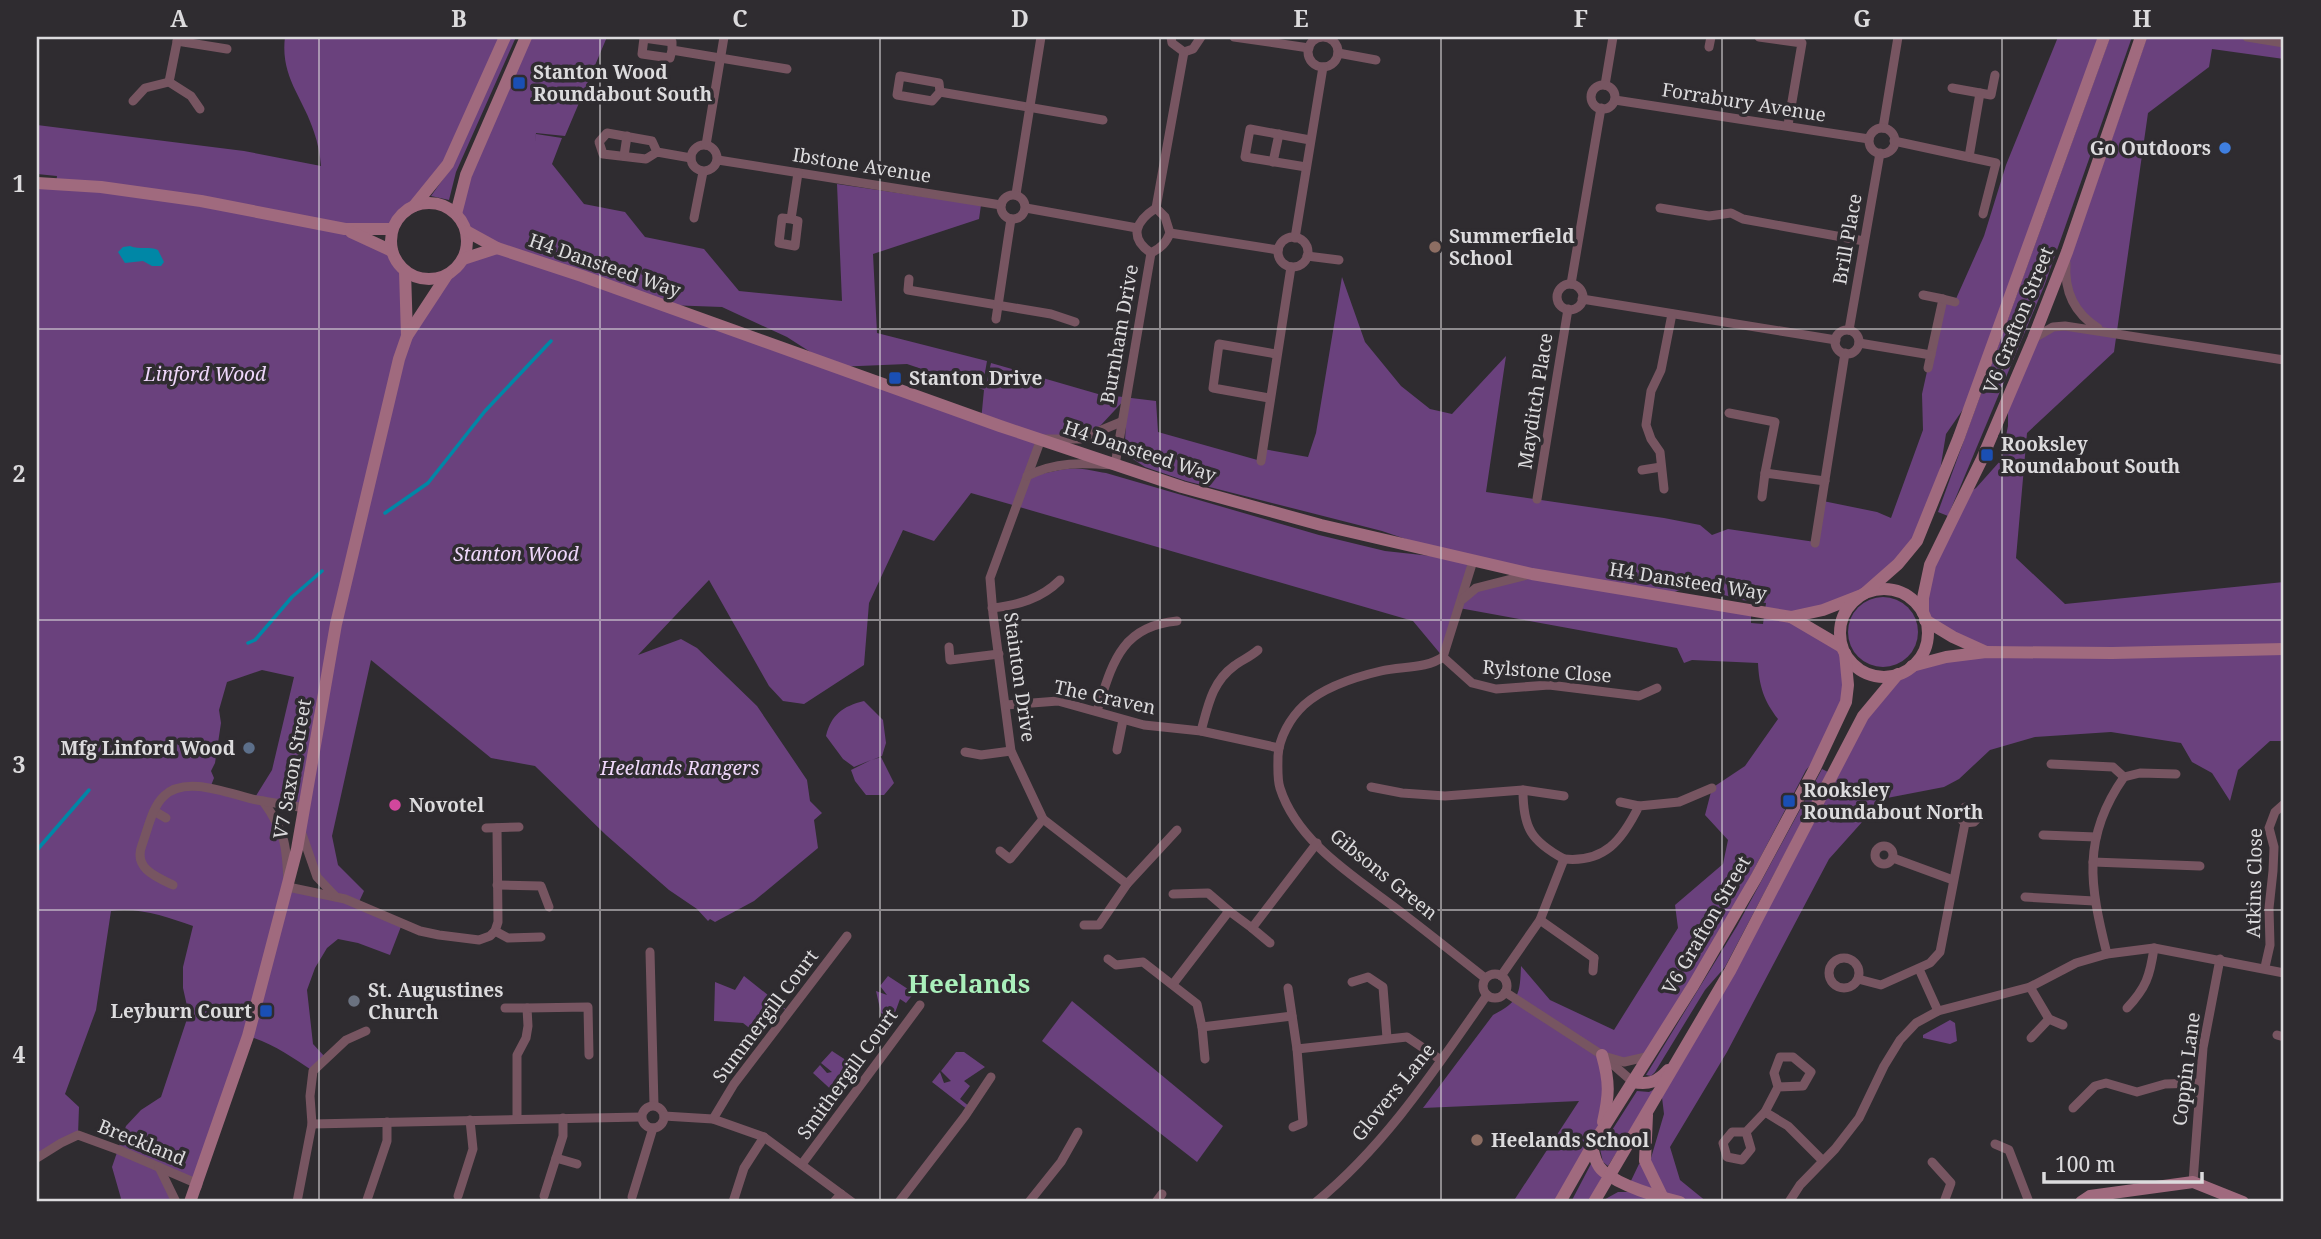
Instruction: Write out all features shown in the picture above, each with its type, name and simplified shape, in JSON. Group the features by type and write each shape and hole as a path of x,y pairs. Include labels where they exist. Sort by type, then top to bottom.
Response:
{"street":[{"path":"414,206 448,164 505,37"},
{"path":"456,214 471,163 526,37"},
{"path":"706,145 724,37"},
{"path":"1016,194 1041,37"},
{"path":"1171,37 1172,43 1184,52"},
{"path":"1184,52 1193,49 1202,37"},
{"path":"1234,37 1309,48"},
{"path":"1327,37 1335,44 1338,53 1334,62 1323,67 1310,59 1309,48 1317,38 1327,37"},
{"name":"Mayditch Place","path":"1568,309 1558,301 1558,293 1563,286 1572,284 1601,108 1594,104 1591,96 1595,88 1605,85 1613,37"},
{"path":"1759,37 1802,40 1788,125"},
{"path":"1883,128 1898,37"},
{"name":"V6 Grafton Street","path":"1862,595 1898,564 1917,541 1959,437 2104,37"},
{"path":"2247,37 2284,43"},
{"path":"169,82 177,39 227,49"},
{"name":"V6 Grafton Street","path":"1924,616 1926,580 2033,339 2067,252 2142,39"},
{"path":"672,50 787,69"},
{"path":"1156,208 1165,217 1170,233 1165,243 1151,253 1139,240 1138,228 1139,222 1146,214 1156,208 1184,52"},
{"path":"1338,53 1376,60"},
{"path":"1295,237 1323,67"},
{"path":"1952,88 1991,95 1995,75"},
{"path":"900,76 939,83 940,93 932,101 897,95 900,76"},
{"path":"134,101 145,88 169,82 191,96 200,109"},
{"path":"1601,108 1609,107 1615,100 1613,90 1605,85"},
{"path":"940,93 1103,120"},
{"path":"1969,157 1979,93"},
{"name":"Forrabury Avenue","path":"1615,100 1869,139"},
{"path":"1883,128 1890,131 1894,141 1888,152 1880,153 1870,147 1869,139 1872,132 1883,128"},
{"path":"1306,167 1245,157 1250,130 1310,140"},
{"path":"657,152 652,141 627,136 607,133 599,142 603,154 646,159 657,152 691,158"},
{"path":"1273,162 1279,134"},
{"path":"624,156 627,136"},
{"path":"1894,141 2001,164 1983,214"},
{"path":"706,145 716,152 718,160 714,167 703,172 696,169 691,158 697,147 706,145"},
{"name":"Brill Place","path":"1849,330 1880,153"},
{"name":"Ibstone Avenue","path":"718,160 1001,205"},
{"path":"694,219 703,172"},
{"path":"791,219 798,173"},
{"path":"37,183 101,187 201,201 340,228 392,229"},
{"path":"1016,194 1006,197 1001,205 1002,213 1011,219 1019,218 1026,208"},
{"path":"1016,194 1022,198 1026,208"},
{"path":"463,259 467,245 466,231 456,214 447,207 436,204 414,206 404,211 392,229 390,240 397,263 405,271 425,279 447,275 463,259 497,248"},
{"path":"1026,208 1138,228"},
{"path":"1660,208 1709,216 1731,214 1742,219 1864,241"},
{"path":"996,319 1011,219"},
{"path":"340,228 392,251"},
{"name":"H4 Dansteed Way","path":"466,231 497,248 1000,426 1182,487 1321,525 1532,574 1785,616 1823,610 1862,595"},
{"path":"1170,233 1278,250"},
{"path":"1291,267 1280,259 1278,250 1282,242 1295,237"},
{"path":"1291,267 1303,263 1307,256 1307,246 1295,237"},
{"path":"2067,252 2066,279 2073,302 2080,316 2102,331"},
{"name":"Burnham Drive","path":"1115,465 1151,253"},
{"path":"1307,256 1339,260"},
{"path":"1261,461 1291,267"},
{"name":"V7 Saxon Street","path":"405,271 407,336"},
{"name":"V7 Saxon Street","path":"192,1202 229,1096 268,967 288,887 305,808 336,624 382,438 394,377 407,336 447,275"},
{"path":"909,279 908,290 1051,314 1075,322"},
{"path":"1572,284 1581,291 1582,299 1836,340"},
{"path":"1923,295 1955,302"},
{"name":"Mayditch Place","path":"1568,309 1579,306 1582,299"},
{"path":"1928,369 1943,299"},
{"name":"Mayditch Place","path":"1537,499 1568,309"},
{"path":"1664,489 1660,452 1646,425 1651,391 1661,370 1672,314"},
{"path":"2033,339 2053,327 2102,331 2284,360"},
{"path":"1849,330 1856,333 1859,344 1853,352 1845,353 1837,347 1836,340 1839,333 1849,330"},
{"path":"1269,398 1213,388 1219,344 1276,354"},
{"path":"1859,344 1931,355"},
{"path":"1815,542 1845,353"},
{"path":"1729,413 1775,422 1762,497"},
{"name":"Burnham Drive","path":"1041,439 1080,439 1121,422"},
{"name":"Stainton Drive","path":"1041,439 990,578 1011,751 1044,819 1127,884"},
{"path":"1027,476 1062,463 1115,465"},
{"path":"1642,470 1661,467"},
{"path":"1765,473 1825,481"},
{"path":"1443,657 1473,561"},
{"path":"1461,600 1476,588 1532,574"},
{"path":"992,608 1020,604 1048,592 1060,580"},
{"path":"1988,652 1952,637 1924,616 1907,596 1885,589 1862,595 1848,608 1840,631 1843,650 1858,668 1869,674 1888,676 1946,657 1988,652 2112,653 2284,649"},
{"name":"H4 Dansteed Way","path":"1785,616 1843,650"},
{"path":"1912,666 1924,650 1927,639 1924,616"},
{"path":"1097,711 1115,658 1127,642 1158,623 1177,621"},
{"path":"949,647 950,660 999,654"},
{"path":"1202,731 1211,694 1219,680 1258,650"},
{"name":"V6 Grafton Street","path":"1560,1202 1756,878 1815,768 1846,702 1848,685 1843,650"},
{"name":"Rylstone Close","path":"1443,657 1472,683 1496,689 1549,685 1639,696 1657,688"},
{"name":"Gibsons Green","path":"1443,657 1435,663 1381,671 1330,688 1303,706 1286,727 1279,748 1279,787 1295,818 1340,865 1485,978"},
{"name":"V6 Grafton Street","path":"1594,1202 1730,971 1863,716 1898,674"},
{"name":"The Craven","path":"1006,705 1058,701 1144,725 1202,731 1279,748"},
{"path":"1117,750 1123,720"},
{"path":"965,752 981,755 1011,751"},
{"path":"2051,764 2113,767 2124,777"},
{"path":"2107,954 2094,901 2093,862 2104,808 2124,777 2140,773 2176,774"},
{"path":"173,885 148,873 141,863 140,849 154,811 164,796 185,787 227,791 305,808"},
{"path":"1371,787 1402,793 1445,796 1523,790 1564,796"},
{"path":"1620,802 1639,806 1679,802 1712,788"},
{"path":"1523,790 1523,812 1530,834 1546,849 1564,859 1583,861 1604,852 1629,827 1639,806"},
{"path":"262,800 284,836 288,887 336,897 420,931 479,940 495,931 498,922 497,828"},
{"name":"Atkins Close","path":"2265,967 2270,945 2269,908 2274,847 2269,828 2276,812 2284,804"},
{"path":"154,811 166,818"},
{"path":"1000,851 1010,859 1044,819"},
{"path":"1858,979 1881,985 1919,969 1940,953 1965,823"},
{"path":"486,828 519,827"},
{"path":"301,829 317,877 336,897"},
{"path":"1084,925 1099,925 1127,884 1177,830"},
{"path":"2043,835 2096,837"},
{"path":"1252,928 1317,843"},
{"path":"1893,858 1953,880"},
{"path":"1501,976 1540,920 1564,859"},
{"path":"2093,862 2200,866"},
{"path":"133,871 141,863"},
{"path":"497,885 541,886 548,907"},
{"path":"1173,894 1208,892 1270,943"},
{"path":"2025,897 2094,901"},
{"path":"1173,984 1229,911"},
{"path":"1540,920 1598,956 1593,971"},
{"path":"495,931 508,938 541,937"},
{"name":"Summergill Court","path":"713,1119 734,1084 847,936"},
{"path":"1788,1202 1859,1118 1900,1040 1916,1024 1938,1011 2030,987 2076,963 2107,954 2154,948 2284,972"},
{"path":"2127,1008 2143,992 2154,948"},
{"path":"650,952 654,1105"},
{"path":"1108,960 1116,965 1143,962 1197,1004 1205,1059"},
{"name":"Coppin Lane","path":"2193,1182 2203,1048 2220,960"},
{"path":"1919,969 1938,1011"},
{"path":"1494,974 1501,976 1506,985 1505,992 1499,997 1487,995 1483,989 1485,978 1494,974"},
{"path":"1352,982 1368,977 1383,987 1387,1038"},
{"path":"2030,987 2049,1019 2063,1026"},
{"path":"1288,988 1297,1049 1303,1123 1293,1127"},
{"path":"1505,992 1602,1055 1633,1082 1649,1084 1660,1079 1680,1057"},
{"name":"Glovers Lane","path":"1316,1202 1367,1152 1415,1098 1487,995"},
{"name":"Smithergill Court","path":"802,1164 920,1005"},
{"path":"505,1008 588,1007 589,1055"},
{"path":"517,1118 517,1055 526,1038 527,1008"},
{"path":"1202,1027 1292,1016"},
{"path":"2031,1038 2049,1019"},
{"path":"297,1202 312,1124 310,1096 313,1071 346,1040 366,1031"},
{"path":"1297,1049 1407,1037 1441,1060"},
{"path":"1602,1055 1624,1062 1650,1056"},
{"path":"1600,1133 1609,1094 1609,1079 1602,1055"},
{"path":"898,1202 965,1116 991,1077"},
{"path":"2073,1108 2095,1086 2106,1083 2137,1093 2165,1084 2200,1083"},
{"path":"1746,1132 1765,1112 1778,1087"},
{"path":"654,1105 660,1107 664,1116 660,1126 653,1128 646,1126 641,1116 646,1107 654,1105"},
{"path":"1647,1111 1645,1161 1662,1198"},
{"path":"1765,1112 1788,1126 1822,1160"},
{"path":"312,1124 641,1116"},
{"path":"664,1116 713,1119 764,1137 852,1202"},
{"path":"544,1196 563,1136 563,1118"},
{"path":"458,1196 473,1149 470,1120"},
{"path":"367,1200 387,1140 387,1122"},
{"path":"632,1197 653,1128"},
{"path":"1029,1202 1061,1161 1078,1132"},
{"name":"Breckland","path":"37,1158 78,1135 198,1184"},
{"path":"733,1202 744,1168 764,1137"},
{"path":"1995,1144 2009,1150 2029,1202"},
{"path":"1592,1146 1597,1163 1610,1175 1662,1198 1680,1202"},
{"path":"556,1158 577,1164"},
{"path":"1932,1162 1951,1184 1944,1202"},
{"path":"159,1167 176,1202"},
{"path":"2081,1202 2090,1196 2193,1182 2243,1202"},
{"path":"834,1202 841,1194"}],"green space":[{"path":"285,37 505,37 448,164 414,206 396,221 392,229 347,230 392,251 397,263 405,271 407,335 447,275 463,259 496,248 466,231 456,214 526,37 607,37 565,136 536,133 535,143 536,134 562,138 552,164 584,204 625,212 645,237 704,249 739,291 842,301 837,184 981,205 979,219 873,254 877,333 987,361 983,384 985,389 991,363 1098,394 1127,397 1156,401 1158,432 1261,461 1263,449 1308,457 1316,433 1342,277 1365,342 1401,386 1430,409 1452,414 1506,356 1486,492 1664,518 1700,525 1712,535 1728,529 1815,542 1823,501 1877,512 1891,518 1923,430 1922,394 1943,299 1955,301 1984,236 2006,165 2058,37 2104,37 1975,392 1946,434 1936,495 1917,541 1865,593 1792,617 1842,647 1848,685 1825,750 1806,770 1693,986 1650,1056 1624,1062 1603,1055 1607,1077 1604,1115 1591,1150 1560,1202 1513,1202 1579,1101 1423,1108 1493,1015 1513,1001 1519,990 1521,966 1550,1000 1614,1030 1678,928 1675,905 1723,864 1728,840 1705,815 1712,788 1745,766 1778,719 1763,693 1758,663 1692,660 1684,663 1677,648 1459,608 1443,657 1413,621 971,493 934,541 903,530 869,603 864,665 804,704 783,701 769,686 709,580 638,655 681,639 697,648 757,706 807,780 810,801 822,813 814,820 818,848 754,901 715,922 710,919 708,921 697,909 669,890 606,835 535,766 491,758 371,660 332,836 338,865 364,891 358,904 402,924 390,955 338,939 327,948 315,968 307,990 313,1044 325,1057 313,1071 274,1046 248,1036 198,1184 160,1168 176,1202 122,1202 112,1167 126,1126 141,1110 161,1097 186,1022 183,967 193,926 143,912 111,911 96,1010 65,1094 79,1107 78,1135 37,1158 37,183 56,184 57,176 37,174 37,125 244,151 321,166 315,136 286,64","holes":["667,305 722,307 787,337 829,364","907,364 984,390 981,421 835,367","1127,397 1125,442 1133,459 1145,467 1186,481 1382,531 1468,560 1385,551 1319,535 1106,473 1072,469 1028,476 1041,439 1080,439 1101,425","1473,561 1530,574 1501,580 1462,599","1699,588 1742,600 1766,603 1763,624 1751,623 1751,611 1663,596 1683,589","262,670 294,677 272,770 254,799 210,788 214,778 211,771 215,763 221,723 219,710 227,682","264,801 304,808 309,856 318,875 335,897 288,887 287,855"]},
{"path":"510,37 516,37 456,172 449,200 431,196 451,168"},
{"path":"2110,37 2132,37 2045,284 1948,516 1938,512"},
{"path":"2147,37 2247,37 2284,43 2284,59 2212,49 2209,67 2148,113 2114,352 2027,433 2016,558 2065,604 2284,582 2284,741 2270,741 2238,770 2230,801 2212,773 2192,762 2181,743 2111,732 2035,737 1990,750 1959,779 1944,787 1887,798 1829,859 1727,1052 1670,1147 1680,1180 1707,1202 1600,1202 1618,1192 1633,1192 1629,1185 1639,1164 1651,1158 1664,1114 1661,1089 1863,716 1898,674 1912,666 1985,652 1925,620 1923,598 1962,497 1976,488 2001,460 2008,426 2008,398 2033,339 2053,327 2100,330 2080,316 2066,271"},
{"path":"1883,597 1902,603 1912,613 1918,632 1912,651 1902,661 1883,667 1864,661 1854,651 1848,632 1854,613 1864,603"},
{"path":"864,701 883,720 886,743 882,756 872,760 881,757 894,783 884,795 866,795 855,781 851,770 871,760 854,767 843,759 826,736 831,722 839,712"},
{"path":"1822,769 1828,772 1725,967 1705,990 1655,1072 1651,1076 1646,1075 1737,926"},
{"path":"744,976 788,1011 778,1006 757,1034 743,1023 714,1021 715,982 735,990"},
{"path":"888,976 914,993 906,1003 900,999 892,1021 881,1013 876,991 887,995 880,986"},
{"path":"1072,1001 1223,1126 1197,1162 1042,1041"},
{"path":"1950,1020 1955,1023 1957,1041 1950,1044 1923,1038 1923,1035"},
{"path":"832,1051 858,1068 837,1095 813,1073 820,1065 827,1073 832,1072 821,1063"},
{"path":"956,1052 964,1052 985,1067 964,1081 970,1086 960,1099 970,1107 968,1110 932,1082 940,1072 944,1083 951,1081 941,1071"},
{"path":"1657,1088 1608,1166 1603,1162 1600,1149 1637,1091 1649,1092"},
{"path":"1592,1162 1603,1175 1589,1202 1571,1202"}],"water":[{"path":"123,247 158,250 164,262 161,266 152,266 143,261 125,263 118,252"}],"waterway":[{"path":"385,513 428,483 485,411 551,341"},
{"path":"248,643 255,640 292,597 322,571"},
{"path":"37,850 89,790"}],"place":[{"name":"Stanton Wood Roundabout South","path":"519,83"},
{"name":"Go Outdoors","path":"2225,148"},
{"name":"Summerfield School","path":"1435,247"},
{"name":"Stanton Drive","path":"895,378"},
{"name":"Rooksley Roundabout South","path":"1987,455"},
{"name":"Mfg Linford Wood","path":"249,748"},
{"name":"Rooksley Roundabout North","path":"1789,801"},
{"name":"Novotel","path":"395,805"},
{"name":"St. Augustines Church","path":"354,1001"},
{"name":"Leyburn Court","path":"266,1011"},
{"name":"Heelands School","path":"1477,1140"}],"district":[{"name":"Heelands","path":"969,983"}],"park label":[{"name":"Linford Wood","path":"205,374"},
{"name":"Stanton Wood","path":"516,554"},
{"name":"Heelands Rangers","path":"680,768"}]}
